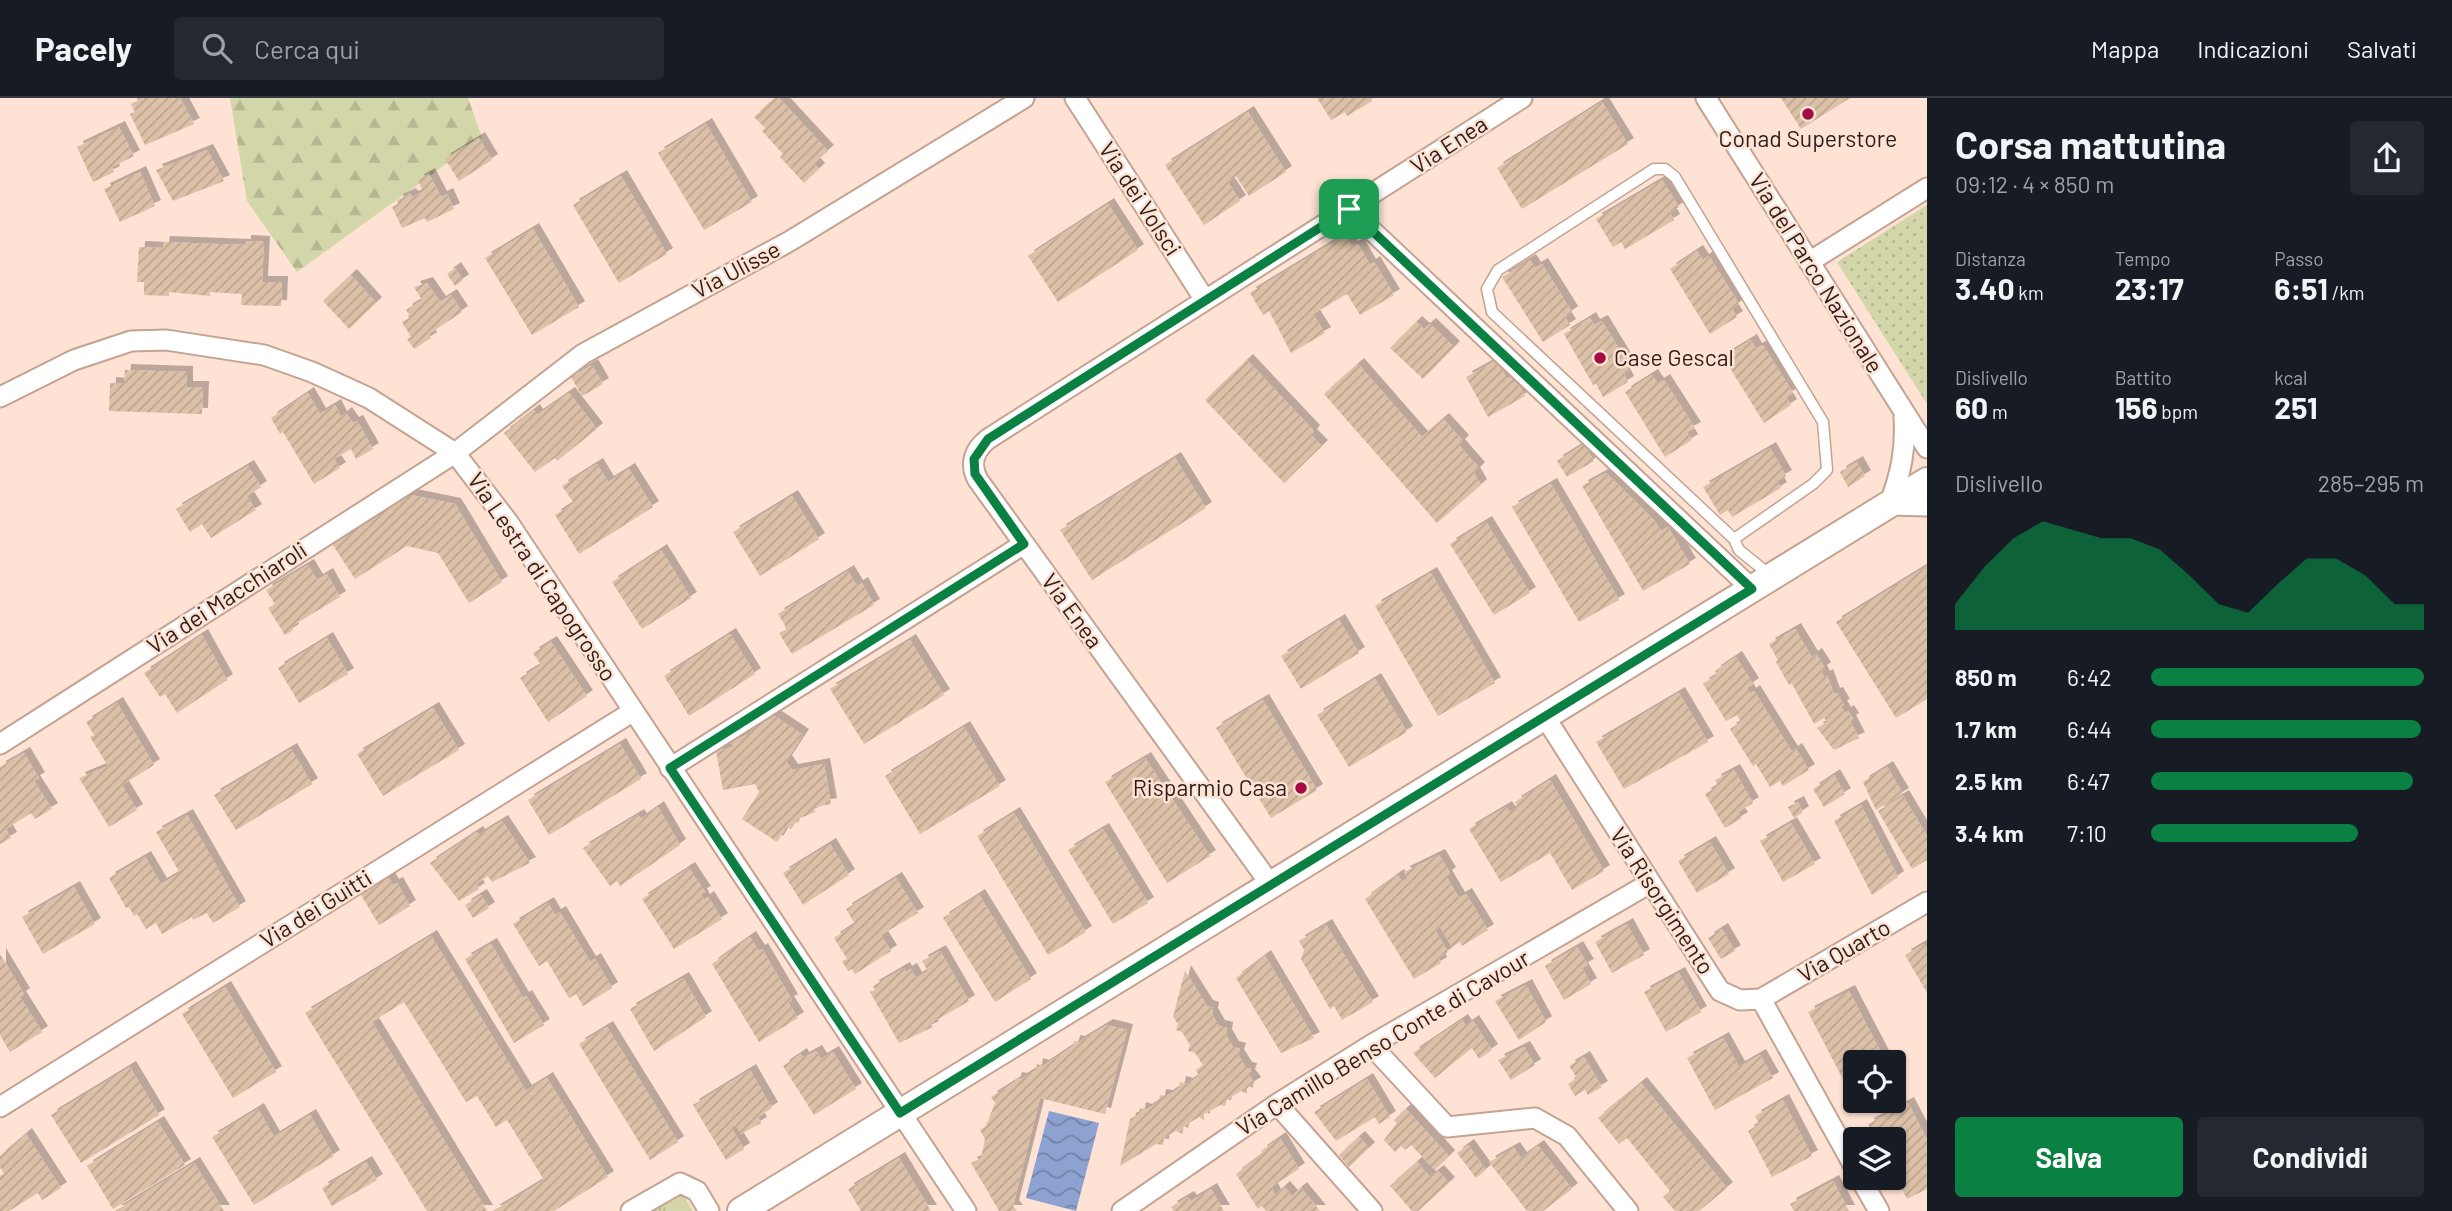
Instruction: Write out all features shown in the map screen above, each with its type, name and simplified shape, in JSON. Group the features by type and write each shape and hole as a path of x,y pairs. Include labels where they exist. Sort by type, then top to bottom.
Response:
{"street":[{"name":"Via Ulisse","path":"455,453 583,354 790,241 1024,98"},
{"name":"Via dei Volsci","path":"1075,98 1205,300"},
{"name":"Via Enea","path":"1270,885 975,474 973,466 978,449 988,439 1522,98"},
{"name":"Via del Parco Nazionale","path":"1706,98 1927,448"},
{"path":"1809,262 1927,188"},
{"path":"1349,209 1762,583"},
{"name":"Via Lestra di Capogrosso","path":"0,397 111,346 140,340 166,340 264,355 298,366 381,405 455,453 497,506 966,1211"},
{"name":"Via del Parco Nazionale","path":"1889,505 1900,476 1906,446 1904,412"},
{"name":"Via dei Macchiaroli","path":"0,744 455,453"},
{"path":"741,1211 1927,481"},
{"path":"1889,505 1927,506"},
{"path":"670,768 1024,544"},
{"name":"Via dei Guitti","path":"0,1107 632,712"},
{"name":"Via Risorgimento","path":"1545,717 1720,991 1740,1000 1761,999"},
{"name":"Via Camillo Benso Conte di Cavour","path":"1122,1211 1277,1104 1371,1045 1650,883"},
{"name":"Via Quarto","path":"1761,999 1927,902"},
{"path":"1761,999 1843,1146"},
{"path":"1371,1045 1447,1127 1535,1118 1567,1136 1628,1211"},
{"path":"1277,1104 1372,1211"},
{"path":"631,1211 680,1183 696,1191 709,1211"},
{"path":"1867,1190 1879,1211"}],"lane":[{"path":"1734,539 1813,484 1828,470 1823,422 1675,177 1665,169 1654,169 1498,270 1487,289 1492,312 1734,539 1762,583"}],"green space":[{"path":"230,98 468,98 482,138 297,272 247,201"},
{"path":"1927,205 1927,404 1837,262"},
{"path":"681,1192 693,1211 649,1211"}],"water":[{"path":"1049,1111 1099,1123 1076,1211 1026,1198"}],"building":[{"path":"142,98 180,98 194,124 145,145 130,114 135,112 131,104"},
{"path":"775,98 779,98 828,151 814,163 819,169 804,183 780,157 783,154 762,131 765,128 754,117"},
{"path":"1317,98 1370,98 1372,101 1347,116 1345,112 1331,120"},
{"name":"Conad Superstore","path":"1781,98 1850,98 1801,129"},
{"path":"1602,102 1628,144 1522,209 1497,168"},
{"path":"1248,112 1286,172 1249,196 1236,176 1228,182 1240,201 1204,225 1165,165"},
{"path":"706,124 752,202 704,230 658,153"},
{"path":"119,127 134,156 112,167 114,172 93,182 77,147"},
{"path":"479,138 492,160 459,181 445,159"},
{"path":"207,150 224,181 173,201 156,170"},
{"path":"140,172 155,206 120,222 104,189"},
{"path":"429,174 441,197 447,194 454,209 427,222 425,218 402,228 392,207 398,204 397,200 423,192 418,180"},
{"path":"621,176 667,254 619,283 573,205"},
{"path":"1662,180 1679,207 1670,213 1674,220 1625,249 1621,242 1613,247 1596,219"},
{"path":"1108,204 1138,250 1058,302 1028,256"},
{"path":"533,229 579,307 532,335 485,258"},
{"path":"1345,235 1352,247 1358,244 1370,265 1374,262 1394,295 1360,315 1347,294 1313,314 1325,333 1291,353 1269,311 1263,315 1250,293"},
{"path":"245,241 264,242 262,282 282,282 281,306 241,305 242,294 210,292 210,296 169,292 169,296 144,295 144,282 137,282 139,247 163,248 164,242 245,245"},
{"path":"1697,251 1703,260 1709,256 1739,304 1732,309 1737,317 1710,334 1670,269"},
{"path":"1530,260 1535,268 1542,264 1572,312 1565,317 1570,325 1543,342 1502,277"},
{"path":"455,268 463,280 455,286 447,274"},
{"path":"351,275 376,303 349,329 323,301"},
{"path":"427,283 440,302 451,295 462,312 429,334 431,338 414,349 407,339 411,337 402,322 411,317 406,310 422,300 414,287"},
{"name":"Case Gescal","path":"1590,318 1594,325 1602,321 1631,369 1624,374 1628,382 1603,397 1596,384 1593,385 1564,334"},
{"path":"1416,322 1424,329 1430,324 1454,347 1423,379 1390,348"},
{"path":"1751,340 1756,349 1763,345 1793,393 1786,397 1791,405 1764,423 1723,357"},
{"path":"1247,360 1314,431 1311,435 1322,446 1284,483 1205,400"},
{"path":"1497,360 1507,379 1513,375 1525,396 1488,417 1466,377"},
{"path":"1358,364 1422,437 1443,419 1463,441 1459,445 1479,468 1474,473 1481,485 1437,523 1324,394"},
{"path":"592,365 603,384 582,396 571,377"},
{"path":"125,370 187,372 187,387 203,387 202,414 109,411 110,383 124,384"},
{"path":"1652,375 1658,384 1664,380 1695,428 1687,432 1692,440 1665,457 1625,392"},
{"path":"308,393 320,414 335,405 341,417 346,413 353,423 357,421 373,449 356,459 351,449 334,459 340,468 314,484 283,432 280,434 271,418"},
{"path":"569,393 597,429 557,461 555,458 535,472 504,433 534,410 537,415"},
{"path":"1584,444 1594,461 1567,477 1557,461"},
{"path":"1770,448 1786,476 1777,481 1781,488 1732,517 1728,510 1720,515 1703,487"},
{"path":"1175,458 1206,508 1092,580 1060,530"},
{"path":"1857,462 1865,476 1848,487 1840,472"},
{"path":"597,464 608,482 629,469 653,507 579,554 555,515 574,503 562,486"},
{"path":"248,466 261,487 247,496 256,510 211,538 202,524 190,532 176,509"},
{"path":"1606,473 1654,520 1661,531 1668,527 1690,564 1643,591 1582,486"},
{"path":"1551,484 1619,600 1579,622 1512,507"},
{"path":"406,494 455,504 502,582 469,603 438,553 407,546 355,579 331,542"},
{"path":"792,496 819,539 760,576 733,532"},
{"path":"1486,522 1530,593 1494,615 1450,544"},
{"path":"661,550 691,598 642,629 612,582"},
{"path":"308,565 317,580 327,574 340,597 292,626 293,630 285,635 268,608 275,604 266,590"},
{"path":"1927,566 1927,699 1896,718 1836,622"},
{"path":"848,571 857,586 862,583 874,605 792,654 779,633 787,629 778,614"},
{"path":"1431,573 1495,683 1438,716 1375,606"},
{"path":"1339,620 1359,653 1301,689 1281,656"},
{"path":"1795,629 1812,657 1816,654 1825,668 1821,671 1824,677 1827,675 1834,694 1837,693 1844,705 1841,706 1845,713 1848,711 1853,719 1850,721 1859,738 1834,750 1817,728 1827,722 1824,718 1814,724 1792,684 1789,685 1776,662 1778,660 1769,644"},
{"path":"730,634 755,674 689,716 664,676"},
{"path":"202,635 227,680 177,713 165,694 160,697 144,673"},
{"path":"327,638 348,674 299,703 278,668"},
{"path":"910,640 944,695 864,744 830,689"},
{"path":"551,642 587,696 548,722 520,678 541,665 533,653"},
{"path":"1736,657 1753,684 1747,688 1750,694 1754,691 1792,752 1796,749 1809,770 1783,786 1780,781 1770,787 1756,764 1753,766 1730,729 1741,722 1737,715 1726,721 1703,684 1717,675 1715,671"},
{"path":"1375,679 1407,732 1349,767 1317,715"},
{"path":"1679,693 1708,742 1624,789 1596,742"},
{"path":"1263,700 1317,790 1271,818 1216,728"},
{"path":"117,703 154,765 122,785 137,810 109,827 79,778 108,766 90,737 94,735 86,722"},
{"path":"433,708 459,750 383,796 357,754"},
{"path":"770,713 803,735 786,761 792,770 824,764 831,804 814,807 815,812 798,819 791,829 787,826 777,842 742,819 759,792 755,784 723,790 716,751 733,747 731,741 749,734 755,725 759,728"},
{"path":"964,727 1000,786 920,834 885,776"},
{"path":"620,744 641,779 549,835 528,800"},
{"path":"291,749 312,784 236,830 214,795"},
{"path":"24,753 39,778 34,781 52,809 35,819 31,813 6,829 11,838 0,844 0,767"},
{"path":"1145,758 1210,856 1167,883 1105,782"},
{"path":"1887,767 1903,794 1876,810 1863,782"},
{"path":"1734,770 1753,803 1738,812 1742,818 1725,828 1705,794 1718,786 1715,780"},
{"path":"1834,775 1845,794 1824,807 1813,789"},
{"path":"1550,780 1604,871 1572,890 1550,853 1501,882 1469,829 1506,807 1509,812 1518,807 1515,802"},
{"path":"1903,796 1927,836 1927,860 1912,869 1878,811"},
{"path":"1798,802 1803,812 1794,818 1788,807"},
{"path":"1861,805 1898,877 1872,895 1834,821"},
{"path":"658,807 680,845 620,886 617,881 610,886 583,848 638,815 641,819"},
{"path":"1014,813 1086,932 1048,955 977,836"},
{"path":"187,815 240,907 213,923 207,913 193,920 192,917 162,934 156,923 146,929 137,914 134,916 129,907 126,908 109,878 145,857 161,884 180,873 156,832"},
{"path":"502,821 530,863 492,882 488,876 476,884 479,889 459,901 430,863 477,832 479,835"},
{"path":"1791,823 1815,864 1783,882 1760,841"},
{"path":"1103,829 1148,903 1113,924 1068,850"},
{"path":"1710,842 1729,874 1697,893 1678,861"},
{"path":"830,844 849,875 803,905 783,873"},
{"path":"1439,855 1450,873 1446,876 1459,898 1466,894 1488,930 1462,946 1460,942 1452,947 1440,927 1435,930 1448,952 1439,958 1441,963 1414,979 1365,899 1398,875 1402,882 1408,878 1404,872"},
{"path":"689,868 705,892 701,894 704,900 708,897 722,919 674,949 642,899"},
{"path":"386,873 393,885 397,883 410,906 379,925 358,890"},
{"path":"896,878 918,913 881,935 891,951 855,974 852,969 848,971 842,961 847,959 834,938 855,924 846,909"},
{"path":"74,887 95,924 43,954 22,917"},
{"path":"481,895 489,908 473,918 465,905"},
{"path":"979,895 1031,979 995,1002 943,918"},
{"path":"548,903 555,915 560,912 590,962 595,959 612,988 583,1006 576,994 569,998 547,961 539,966 513,924"},
{"path":"1627,924 1644,955 1612,973 1595,942"},
{"path":"1326,925 1373,1002 1342,1020 1334,1006 1330,1009 1301,959 1304,950 1299,941"},
{"path":"1722,929 1735,951 1721,959 1708,938"},
{"path":"431,936 526,1091 547,1078 608,1177 554,1211 493,1211 544,1180 507,1120 496,1127 477,1096 466,1102 404,1002 372,1022 487,1211 427,1211 305,1013"},
{"path":"750,937 759,951 762,949 792,1000 788,1002 798,1018 759,1042 712,964"},
{"path":"491,944 523,998 526,996 544,1025 514,1043 465,959"},
{"path":"1924,944 1927,948 1927,993 1905,955"},
{"path":"1577,947 1588,965 1582,968 1591,984 1564,1000 1545,966"},
{"path":"940,951 969,1001 930,1024 933,1027 899,1043 870,992 875,990 873,986 904,968 906,972 911,969 916,978 928,971 922,961"},
{"path":"0,954 24,994 20,997 42,1032 10,1052 0,1035"},
{"path":"1265,956 1314,1038 1281,1053 1236,978"},
{"path":"1185,971 1207,1006 1213,1008 1212,1014 1219,1026 1227,1028 1226,1035 1233,1047 1240,1049 1238,1055 1246,1068 1251,1069 1249,1075 1255,1083 1247,1088 1247,1094 1241,1091 1227,1100 1225,1106 1220,1105 1204,1114 1204,1120 1199,1117 1184,1126 1182,1134 1176,1131 1164,1138 1163,1145 1156,1144 1120,1166 1130,1119 1139,1114 1140,1108 1146,1110 1159,1101 1160,1095 1167,1096 1179,1088 1180,1082 1187,1084 1199,1076 1196,1070 1203,1065 1195,1053 1188,1051 1190,1045 1182,1032 1176,1030 1178,1024 1173,1017"},
{"path":"1679,973 1701,1012 1666,1032 1644,992"},
{"path":"683,978 706,1017 654,1051 630,1009"},
{"path":"1526,985 1546,1022 1519,1040 1495,1001"},
{"path":"225,987 276,1072 233,1098 182,1014"},
{"path":"1849,991 1880,1050 1843,1050 1843,1079 1808,1012"},
{"path":"1462,1020 1466,1026 1473,1021 1492,1050 1479,1059 1472,1048 1435,1078 1413,1053"},
{"path":"1107,1025 1127,1030 1105,1114 1040,1098 1013,1206 1017,1211 999,1211 971,1163 981,1158 985,1139 980,1130 986,1126 995,1103 991,1097 1015,1082 1016,1078 1021,1079 1036,1070 1037,1064 1043,1066 1073,1046 1074,1041 1079,1042"},
{"path":"607,1027 678,1142 650,1160 579,1044"},
{"path":"1723,1038 1739,1067 1760,1055 1773,1078 1715,1110 1687,1058"},
{"path":"1524,1047 1535,1065 1511,1080 1498,1060"},
{"path":"816,1051 821,1059 833,1052 856,1089 814,1115 783,1066 801,1054 803,1058"},
{"path":"1584,1057 1602,1087 1588,1095 1585,1090 1575,1096 1568,1084 1577,1078 1569,1066"},
{"path":"130,1067 159,1115 81,1163 51,1115"},
{"path":"750,1070 772,1108 758,1117 761,1123 741,1134 736,1125 731,1127 744,1149 726,1160 693,1105"},
{"path":"1367,1079 1390,1117 1379,1124 1375,1117 1336,1141 1314,1112"},
{"path":"1641,1083 1727,1188 1699,1211 1675,1211 1663,1197 1670,1191 1627,1138 1619,1144 1598,1118"},
{"path":"1783,1100 1812,1156 1772,1177 1748,1131 1759,1124 1755,1116"},
{"path":"1908,1103 1927,1139 1927,1189 1907,1199 1902,1190 1906,1190 1906,1127 1870,1127 1868,1124 1889,1113 1906,1113"},
{"path":"258,1109 274,1137 310,1115 334,1156 254,1205 212,1137"},
{"path":"1406,1109 1449,1156 1435,1170 1411,1145 1405,1150 1401,1146 1395,1152 1384,1140 1397,1123 1394,1120"},
{"path":"158,1122 185,1165 113,1209 87,1166"},
{"path":"26,1134 61,1188 42,1200 38,1193 9,1211 0,1211 0,1176 4,1174 0,1167 0,1156"},
{"path":"1359,1137 1369,1148 1349,1167 1339,1155"},
{"path":"1280,1138 1299,1169 1271,1187 1275,1195 1284,1187 1292,1196 1301,1188 1320,1211 1266,1211 1262,1206 1258,1209 1236,1174"},
{"path":"1468,1145 1486,1170 1476,1178 1457,1153"},
{"path":"1538,1146 1572,1189 1543,1211 1527,1211 1489,1162 1514,1148 1521,1158"},
{"path":"899,1158 931,1211 861,1211 848,1189"},
{"path":"366,1162 377,1180 332,1206 322,1188"},
{"path":"1417,1162 1430,1177 1438,1171 1449,1183 1418,1211 1412,1211 1390,1186"},
{"path":"194,1163 224,1211 115,1211"},
{"path":"1833,1181 1849,1211 1794,1211 1790,1204"},
{"path":"1211,1189 1224,1211 1174,1211 1171,1207 1188,1197 1191,1201"}],"place":[{"name":"Conad Superstore","path":"1808,114"},
{"name":"Case Gescal","path":"1600,358"},
{"name":"Risparmio Casa","path":"1301,788"}],"route":[{"path":"1349,209 1752,589 900,1113 670,768 1024,544 975,474 974,459 983,443 1349,209"}]}
